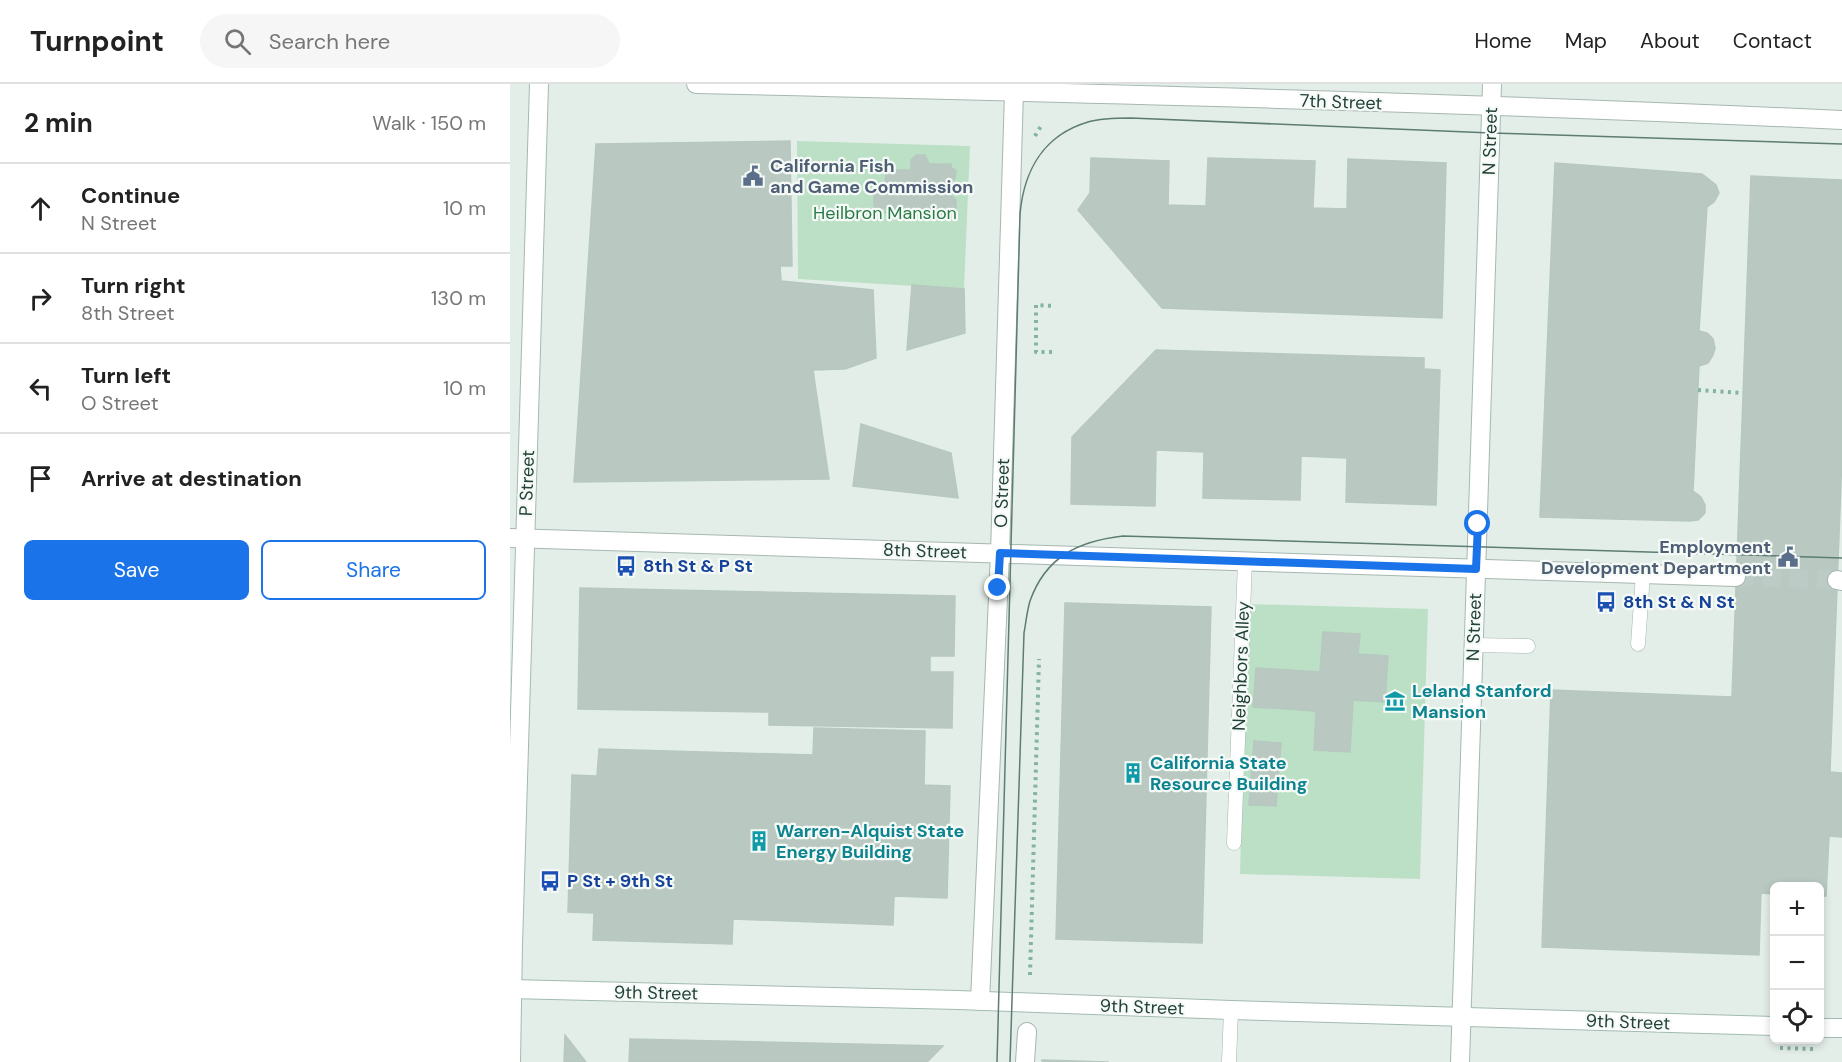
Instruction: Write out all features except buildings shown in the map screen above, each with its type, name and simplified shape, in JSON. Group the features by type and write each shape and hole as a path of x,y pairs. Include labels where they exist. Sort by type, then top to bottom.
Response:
{"street":[{"name":"P Street","path":"511,1062 518,538 539,84"},
{"name":"7th Street","path":"696,84 876,86 1642,111 1842,120"},
{"name":"N Street","path":"1460,1062 1492,84"},
{"name":"O Street","path":"980,1001 1000,553 1014,92"},
{"name":"8th Street","path":"518,538 1736,577"},
{"name":"9th Street","path":"511,989 1770,1026"},
{"path":"1824,1028 1842,1028"},
{"path":"1025,1062 1027,1032"}],"lane":[{"name":"Neighbors Alley","path":"1234,843 1245,561"},
{"path":"1638,644 1643,574"},
{"path":"1474,645 1528,646"},
{"path":"1229,1062 1231,1010"}],"path":[{"path":"1034,138 1041,126"},
{"path":"1052,352 1036,352 1036,305 1054,306"},
{"path":"1026,327 1036,328"},
{"path":"1698,390 1743,393"},
{"path":"1030,975 1039,659"}],"green space":[{"name":"Heilbron Mansion","path":"797,141 970,146 964,289 798,279"},
{"path":"1248,604 1428,609 1420,879 1240,874"}],"tunnel":[{"path":"1736,577 1837,580"}],"tram line":[{"path":"997,1062 1020,214 1026,183 1039,156 1048,145 1059,136 1088,122 1126,118 1842,144"},
{"path":"1010,1062 1024,633 1030,601 1037,585 1055,562 1066,554 1092,542 1123,536 1842,558"}],"place":[{"name":"California Fish and Game Commission","path":"753,176"},
{"name":"Employment Development Department","path":"1788,557"},
{"name":"8th St & P St","path":"626,566"},
{"name":"8th St & N St","path":"1606,602"},
{"name":"Leland Stanford Mansion","path":"1395,701"},
{"name":"California State Resource Building","path":"1133,773"},
{"name":"Warren-Alquist State Energy Building","path":"759,841"},
{"name":"P St + 9th St","path":"550,881"}],"route":[{"path":"998,588 1000,553 1476,569 1478,524"}]}
